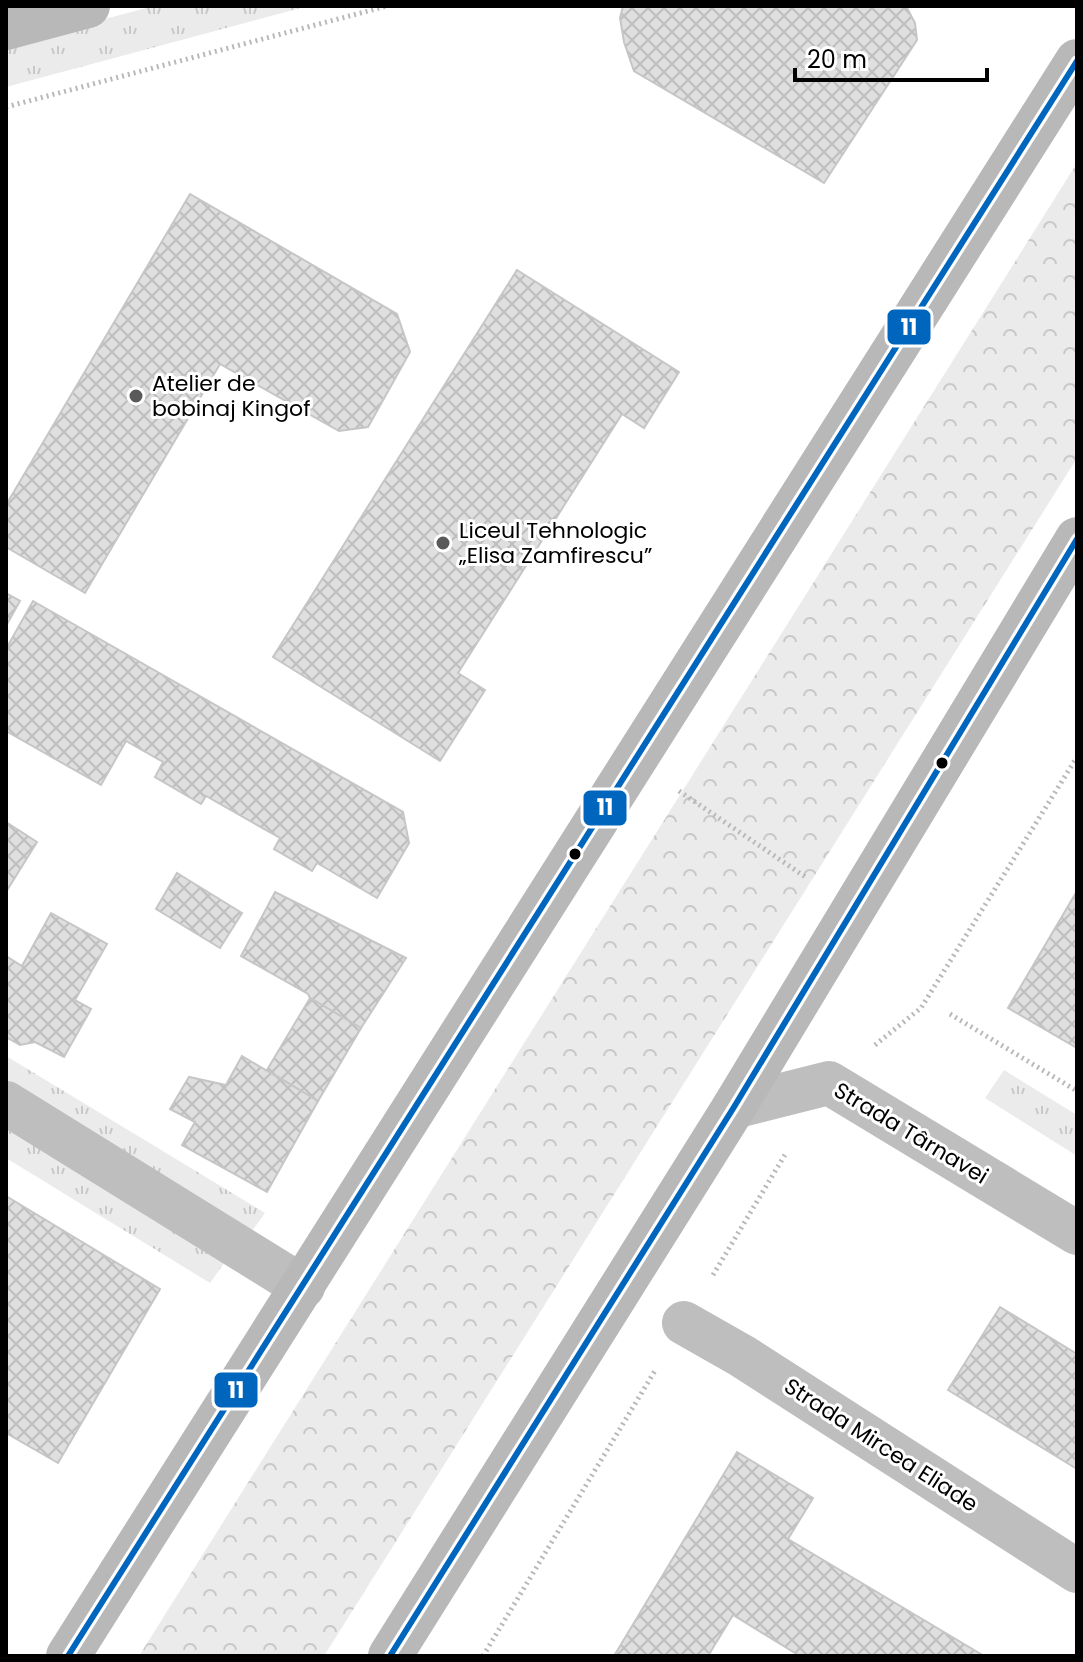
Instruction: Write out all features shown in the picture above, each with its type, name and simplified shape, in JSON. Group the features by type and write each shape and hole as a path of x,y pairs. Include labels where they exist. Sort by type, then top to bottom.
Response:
{"main road":[{"path":"6,28 88,6"},
{"path":"68,1656 1077,61"},
{"path":"390,1656 734,1107 1077,539"}],"street":[{"name":"Strada Târnavei","path":"734,1107 829,1083 1077,1233"},
{"path":"6,1103 303,1287"},
{"name":"Strada Mircea Eliade","path":"684,1323 742,1356 1077,1571"}],"path":[{"path":"6,107 387,6"},
{"path":"483,1656 829,1083 921,1008 1077,757"},
{"path":"678,791 809,879"},
{"path":"950,1014 1077,1091"}],"green space":[{"path":"154,6 308,6 6,87 6,45"},
{"path":"1077,163 1077,458 324,1656 139,1656"},
{"path":"6,1056 265,1213 249,1235 6,1086"},
{"path":"1004,1070 1077,1115 1077,1156 985,1098"},
{"path":"6,1123 227,1259 210,1283 6,1158"}],"building":[{"path":"623,6 906,6 915,23 917,40 824,183 634,71 624,42 620,18"},
{"name":"Atelier de bobinaj Kingof","path":"190,194 397,314 410,352 368,427 339,431 220,364 85,593 6,547 6,505"},
{"name":"Liceul Tehnologic „Elisa Zamfirescu”","path":"517,270 679,372 644,428 622,414 458,673 485,690 440,761 273,657"},
{"path":"6,593 20,601 6,626"},
{"path":"33,601 403,812 409,843 377,898 317,863 312,871 274,849 280,838 206,796 201,804 155,777 163,762 126,741 101,785 6,731 6,649"},
{"path":"6,822 37,842 6,892"},
{"path":"177,873 242,913 220,948 156,909"},
{"path":"1077,891 1077,1048 1008,1008"},
{"path":"275,892 406,958 361,1028 241,956"},
{"path":"51,913 107,944 75,1000 91,1009 64,1057 35,1042 20,1045 6,1037 6,956 22,966"},
{"path":"310,998 361,1028 318,1101 267,1070"},
{"path":"242,1056 318,1101 267,1192 182,1145 195,1122 170,1109 189,1077 226,1085"},
{"path":"6,1196 160,1289 58,1463 6,1433"},
{"path":"1000,1307 1077,1354 1077,1469 948,1390"},
{"path":"737,1452 813,1498 788,1539 984,1656 800,1656 733,1615 708,1656 614,1656"}],"transit line":[{"name":"11","path":"68,1656 1077,61"},
{"name":"11","path":"390,1656 734,1107 1077,539"}],"place":[{"name":"Atelier de bobinaj Kingof","path":"136,396"},
{"name":"Liceul Tehnologic „Elisa Zamfirescu”","path":"443,543"}]}
